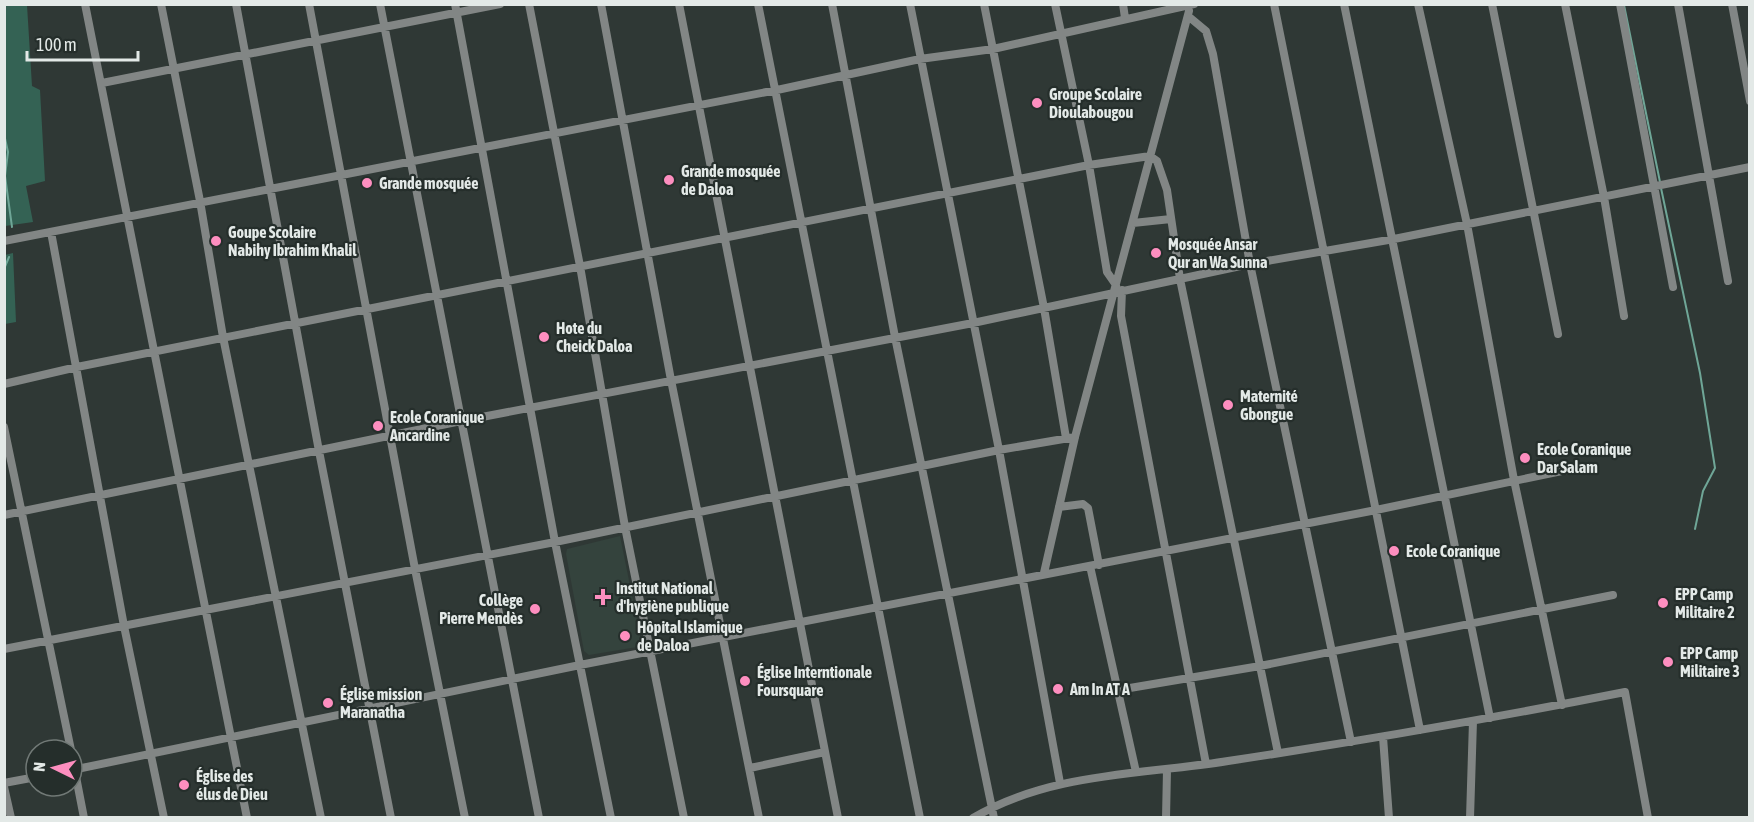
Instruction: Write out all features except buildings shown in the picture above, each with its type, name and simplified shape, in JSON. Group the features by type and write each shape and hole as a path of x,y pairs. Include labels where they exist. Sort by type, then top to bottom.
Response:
{"street":[{"path":"85,4 247,818"},
{"path":"161,4 200,201 223,337 321,818"},
{"path":"236,4 319,451 391,818"},
{"path":"309,4 415,569 465,818"},
{"path":"380,4 539,818"},
{"path":"102,83 385,28 455,9 500,4"},
{"path":"529,4 579,266 625,527 684,818"},
{"path":"601,4 671,380 725,638 759,818"},
{"path":"679,4 747,365 838,818"},
{"path":"758,4 777,90 852,482 920,818"},
{"path":"832,4 895,338 994,818"},
{"path":"910,4 999,450 1060,783"},
{"path":"984,4 1044,308 1066,438"},
{"path":"1055,4 1089,165 1107,272 1117,289 1164,552 1206,765"},
{"path":"1123,4 1125,18"},
{"path":"1274,4 1420,730"},
{"path":"1344,4 1394,239 1490,718"},
{"path":"1418,4 1467,224 1514,480 1562,705"},
{"path":"1492,4 1510,80 1558,334"},
{"path":"1564,4 1604,198 1624,316"},
{"path":"1620,4 1656,184 1673,287"},
{"path":"1678,4 1728,281"},
{"path":"1732,4 1749,101"},
{"path":"4,241 412,159 777,90 920,59 993,49 1192,5"},
{"path":"1044,573 1075,437 1117,289 1149,156 1192,5"},
{"path":"455,9 508,280 555,542 611,818"},
{"path":"1188,16 1206,31 1213,54 1250,264 1351,742"},
{"path":"4,384 295,322 948,195 1089,165 1149,156 1157,161 1161,170 1180,279 1278,753"},
{"path":"4,515 180,478 249,467 461,421 973,323 1117,289 1180,279 1250,264 1324,253 1533,210 1604,198 1656,184 1749,166"},
{"path":"1133,223 1171,219"},
{"path":"51,232 124,626 164,818"},
{"path":"4,427 68,738"},
{"path":"4,649 555,542 999,450 1075,437"},
{"path":"84,767 580,665 1376,510 1581,466"},
{"path":"1059,507 1083,504 1088,508 1095,565 1136,772"},
{"path":"1118,690 1260,666 1613,595"},
{"path":"973,818 991,807 1060,783 1206,765 1383,737 1625,692 1648,818"},
{"path":"1470,818 1473,721"},
{"path":"1383,737 1389,818"},
{"path":"750,768 825,752"},
{"path":"1166,818 1167,770"},
{"path":"10,818 4,785 24,780"},
{"path":"80,798 84,818"}],"shaded area":[{"name":"Institut National d'hygiène publique","path":"620,536 641,640 637,647 589,655 584,651 566,554 567,549"}],"green space":[{"path":"5,4 27,5 32,86 40,90 45,181 26,186 33,222 5,226"},
{"path":"13,253 16,322 5,324 5,255"}],"waterway":[{"path":"1624,5 1660,182"},
{"path":"4,134 8,152 5,176 12,227"},
{"path":"1661,188 1700,373 1715,468 1703,491 1695,529"},
{"path":"4,269 9,257"}],"place":[{"name":"Groupe Scolaire Dioulabougou","path":"1037,103"},
{"name":"Grande mosquée de Daloa","path":"669,180"},
{"name":"Grande mosquée","path":"367,183"},
{"name":"Goupe Scolaire Nabihy Ibrahim Khalil","path":"216,241"},
{"name":"Mosquée Ansar Qur an Wa Sunna","path":"1156,253"},
{"name":"Hote du Cheick Daloa","path":"544,337"},
{"name":"Maternité Gbongue","path":"1228,405"},
{"name":"Ecole Coranique Ancardine","path":"378,426"},
{"name":"Ecole Coranique Dar Salam","path":"1525,458"},
{"name":"Ecole Coranique","path":"1394,551"},
{"name":"Institut National d'hygiène publique","path":"603,597"},
{"name":"EPP Camp Militaire 2","path":"1663,603"},
{"name":"Collège Pierre Mendès","path":"535,609"},
{"name":"Hôpital Islamique de Daloa","path":"625,636"},
{"name":"EPP Camp Militaire 3","path":"1668,662"},
{"name":"Église Interntionale Foursquare","path":"745,681"},
{"name":"Am In AT A","path":"1058,689"},
{"name":"Église mission Maranatha","path":"328,703"},
{"name":"Église des élus de Dieu","path":"184,785"}]}
